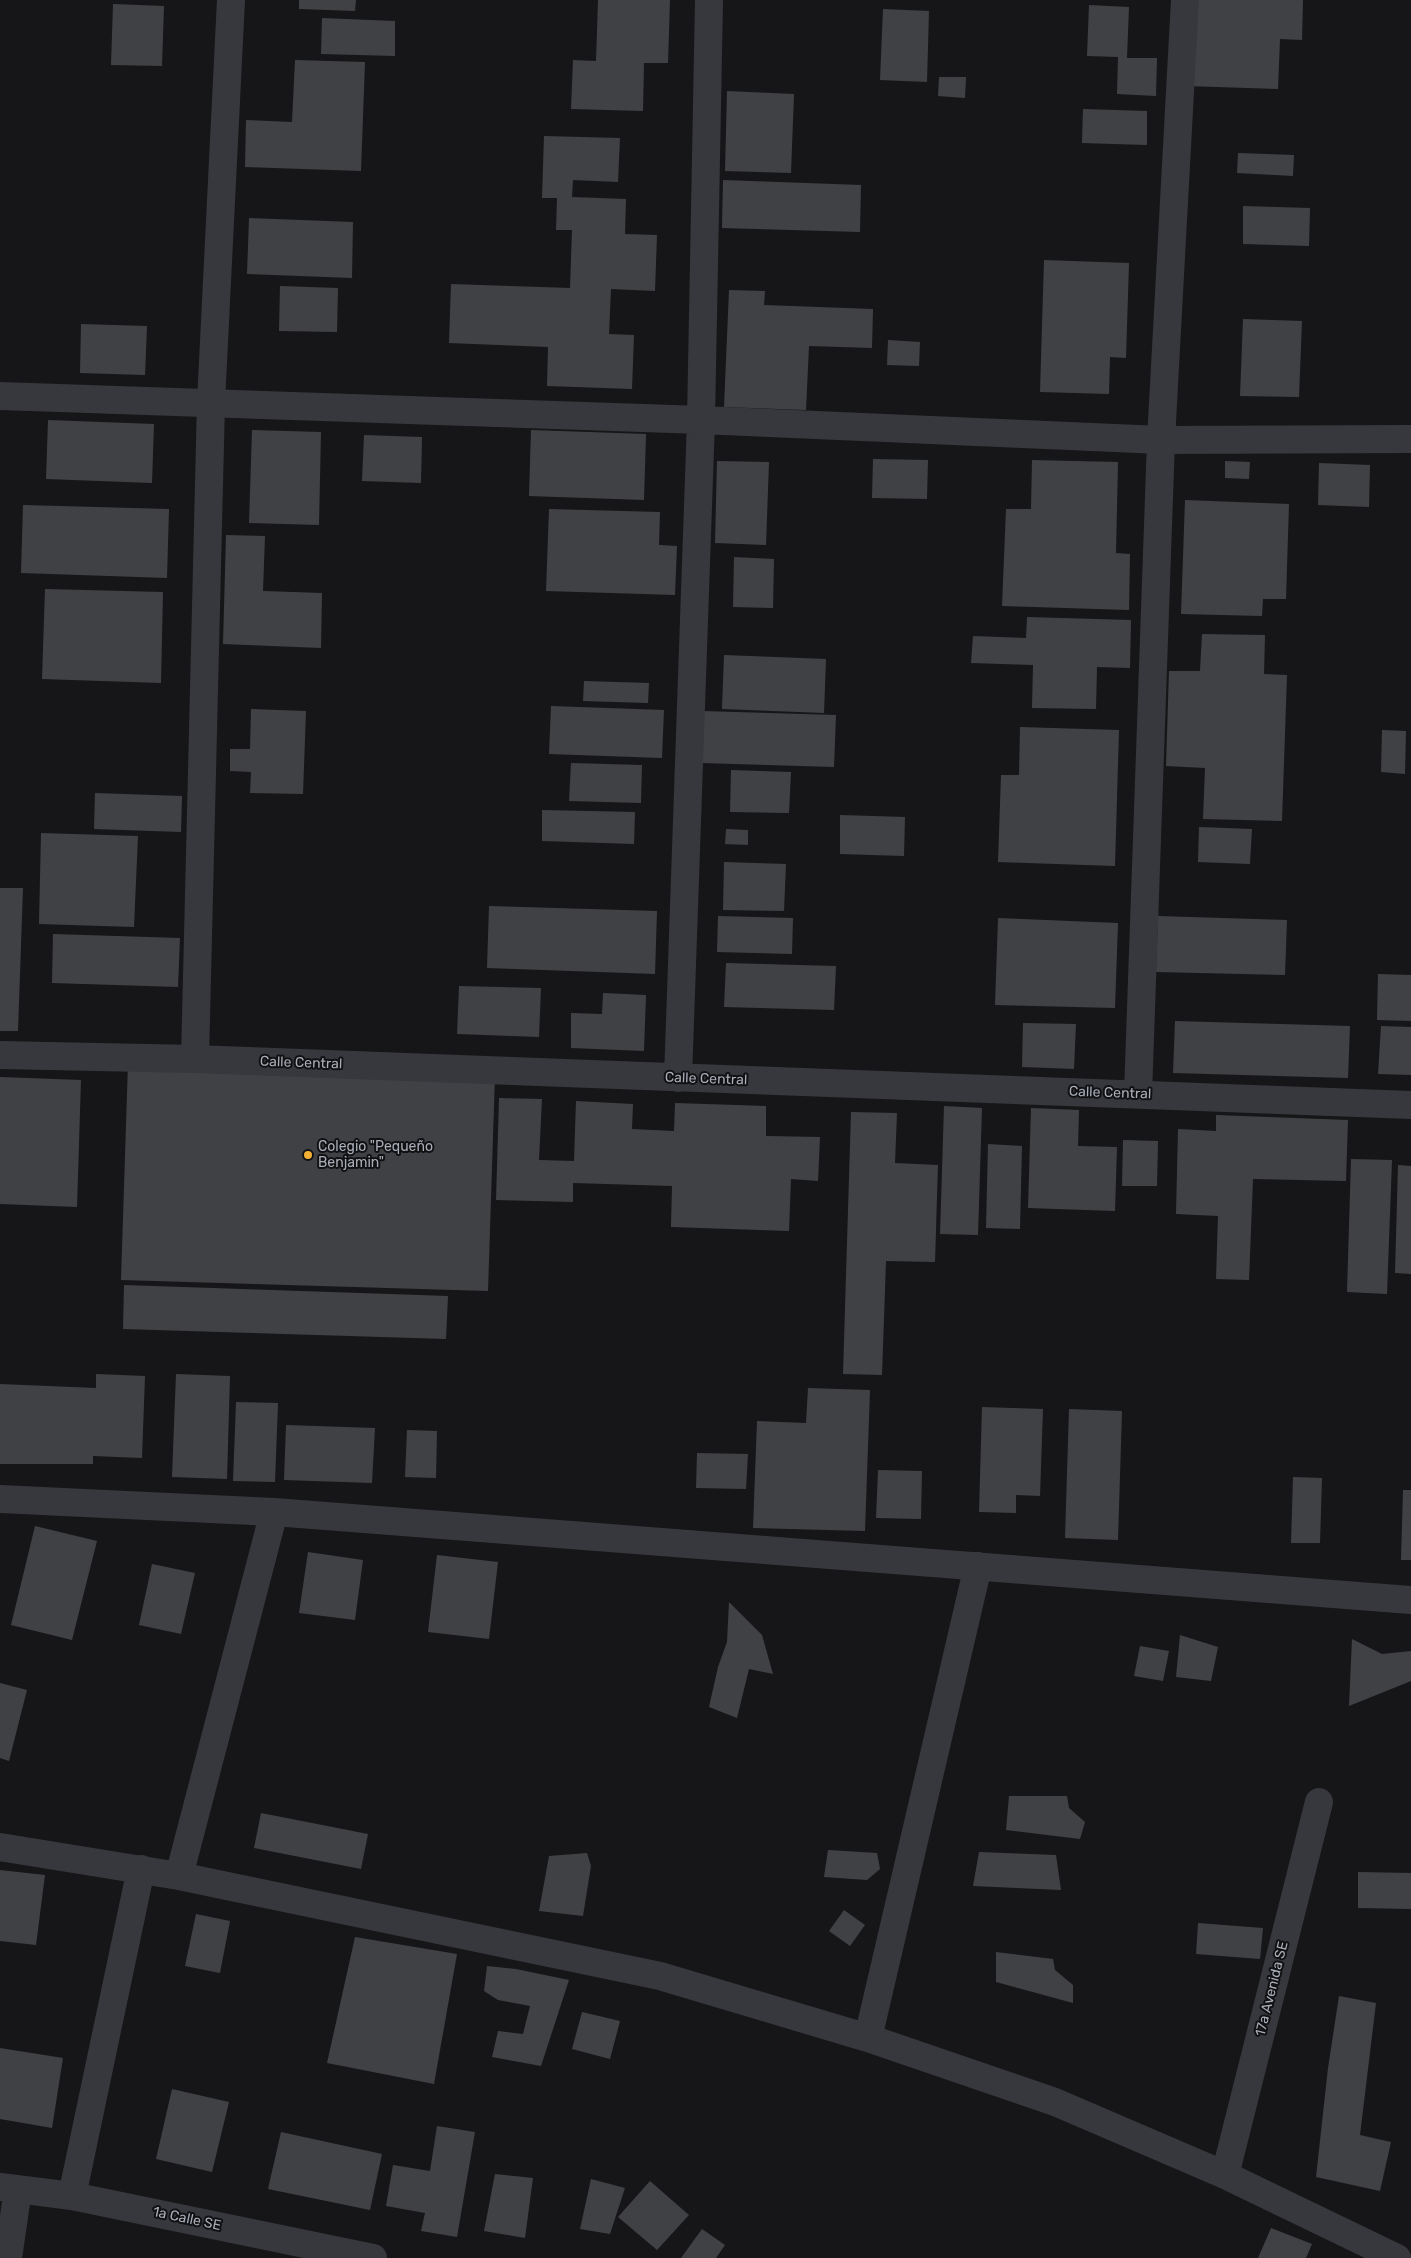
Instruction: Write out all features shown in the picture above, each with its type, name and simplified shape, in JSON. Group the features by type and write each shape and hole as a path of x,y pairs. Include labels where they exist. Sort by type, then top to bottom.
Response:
{"street":[{"path":"195,1059 211,402 231,0"},
{"path":"678,1078 701,420 709,0"},
{"path":"1138,1094 1161,440 1185,0"},
{"path":"0,396 701,420 1161,440 1411,439"},
{"name":"Calle Central","path":"0,1056 195,1059 1411,1104"},
{"path":"0,1499 274,1512 1411,1600"},
{"path":"179,1876 274,1512"},
{"path":"868,2038 978,1566"},
{"name":"17a Avenida SE","path":"1225,2175 1319,1802"},
{"path":"0,1847 179,1876 660,1976 868,2038 1055,2102 1225,2175 1397,2258"},
{"path":"72,2196 141,1869"},
{"path":"8,2258 9,2188"},
{"name":"1a Calle SE","path":"9,2188 72,2196 373,2258"}],"building":[{"path":"299,0 356,0 355,11 299,9"},
{"path":"598,0 670,0 668,63 644,63 643,111 571,109 573,60 596,61"},
{"path":"1189,0 1303,0 1302,40 1280,39 1278,89 1186,86"},
{"path":"113,4 164,6 162,66 111,65"},
{"path":"1089,5 1129,7 1127,58 1157,58 1156,96 1117,94 1118,57 1087,56"},
{"path":"883,9 929,11 927,82 880,80"},
{"path":"322,18 395,21 395,56 321,54"},
{"path":"295,60 365,62 361,171 245,167 246,120 292,122"},
{"path":"939,77 966,77 965,98 938,96"},
{"path":"727,91 794,94 791,173 725,171"},
{"path":"1083,109 1147,111 1147,145 1082,143"},
{"path":"544,136 620,138 618,182 573,180 572,197 626,199 625,234 657,235 655,291 611,289 609,334 634,335 632,389 547,386 548,347 449,343 451,284 570,288 572,230 556,230 557,198 542,198"},
{"path":"1238,153 1294,155 1293,176 1237,173"},
{"path":"723,180 861,185 860,232 722,228"},
{"path":"1243,206 1310,208 1309,246 1243,244"},
{"path":"249,218 353,222 352,278 247,274"},
{"path":"1044,260 1129,263 1126,358 1110,357 1109,394 1040,392"},
{"path":"280,286 338,288 337,332 279,331"},
{"path":"729,290 765,291 764,305 873,309 872,348 809,346 806,410 724,407"},
{"path":"1243,319 1302,321 1299,397 1240,396"},
{"path":"81,324 147,326 145,375 80,373"},
{"path":"888,340 920,342 919,366 887,365"},
{"path":"48,420 154,424 152,483 46,479"},
{"path":"252,430 321,432 319,525 249,523"},
{"path":"531,430 646,434 644,500 529,496"},
{"path":"364,435 422,437 421,483 362,481"},
{"path":"873,459 928,460 927,499 872,498"},
{"path":"1032,460 1118,462 1116,553 1130,554 1129,610 1002,606 1006,509 1031,509"},
{"path":"717,461 769,462 766,545 715,543"},
{"path":"1225,461 1250,462 1249,479 1225,478"},
{"path":"1319,463 1370,465 1369,507 1318,505"},
{"path":"1185,500 1289,504 1286,599 1263,599 1262,616 1181,614"},
{"path":"23,505 169,509 167,578 21,573"},
{"path":"549,509 660,512 659,545 677,546 675,595 546,591"},
{"path":"226,535 265,536 263,591 322,593 321,648 223,644"},
{"path":"734,557 774,559 773,608 733,607"},
{"path":"45,589 163,592 161,683 42,679"},
{"path":"1027,617 1131,620 1130,668 1097,667 1096,709 1032,708 1033,665 971,663 973,636 1026,638"},
{"path":"1202,634 1265,635 1264,674 1287,675 1282,821 1203,819 1205,768 1166,766 1169,671 1200,671"},
{"path":"724,655 826,659 824,713 722,709"},
{"path":"584,681 649,683 648,703 583,701"},
{"path":"551,706 664,710 662,758 549,754"},
{"path":"251,709 306,711 303,794 250,793 251,772 230,771 230,749 250,749"},
{"path":"702,711 836,715 834,767 701,763"},
{"path":"1020,727 1119,730 1115,866 998,862 1001,775 1019,775"},
{"path":"1382,730 1406,731 1405,774 1381,772"},
{"path":"571,763 642,765 641,803 569,801"},
{"path":"731,770 791,772 789,813 730,812"},
{"path":"95,793 182,796 181,832 94,829"},
{"path":"542,810 635,812 634,844 542,841"},
{"path":"840,815 905,817 904,856 840,854"},
{"path":"1199,827 1252,829 1250,864 1198,862"},
{"path":"726,829 748,830 748,845 725,844"},
{"path":"41,833 138,836 134,927 39,924"},
{"path":"724,862 786,864 784,911 723,910"},
{"path":"0,888 23,888 18,1031 0,1031"},
{"path":"489,906 657,911 655,974 487,968"},
{"path":"718,916 793,918 792,954 717,952"},
{"path":"1158,916 1287,920 1285,975 1156,972"},
{"path":"998,918 1118,923 1115,1008 995,1005"},
{"path":"53,934 180,938 178,987 52,983"},
{"path":"726,963 836,966 834,1010 724,1007"},
{"path":"1378,974 1411,975 1411,1021 1377,1020"},
{"path":"459,986 541,988 539,1037 457,1034"},
{"path":"603,993 646,995 644,1051 571,1048 571,1013 602,1014"},
{"path":"1175,1021 1350,1026 1348,1078 1173,1073"},
{"path":"1023,1023 1076,1024 1074,1069 1022,1067"},
{"path":"1381,1026 1411,1027 1411,1075 1378,1074"},
{"name":"Colegio \"Pequeño Benjamin\"","path":"128,1063 495,1075 488,1291 121,1280"},
{"path":"0,1077 81,1080 77,1207 0,1204"},
{"path":"499,1098 542,1099 539,1160 574,1161 576,1101 633,1104 632,1129 674,1131 675,1103 766,1106 766,1136 820,1137 818,1181 791,1179 789,1231 671,1227 672,1186 573,1183 573,1202 496,1200"},
{"path":"944,1106 982,1108 978,1235 940,1234"},
{"path":"1031,1108 1079,1110 1078,1146 1117,1147 1115,1211 1028,1208"},
{"path":"851,1112 897,1113 895,1163 938,1165 935,1262 886,1261 882,1375 843,1374"},
{"path":"1216,1115 1348,1120 1346,1181 1253,1179 1249,1280 1216,1279 1218,1216 1176,1214 1178,1129 1216,1131"},
{"path":"1123,1140 1158,1141 1157,1186 1122,1186"},
{"path":"988,1144 1022,1146 1020,1229 986,1228"},
{"path":"1351,1159 1392,1160 1387,1294 1347,1292"},
{"path":"1398,1165 1411,1166 1411,1274 1395,1273"},
{"path":"124,1285 448,1296 446,1339 123,1329"},
{"path":"96,1374 145,1376 142,1458 93,1456 93,1464 0,1464 0,1384 96,1388"},
{"path":"176,1374 230,1376 227,1479 172,1477"},
{"path":"808,1388 870,1390 865,1531 753,1528 757,1421 806,1423"},
{"path":"236,1402 278,1403 275,1482 233,1481"},
{"path":"982,1407 1043,1409 1040,1496 1016,1495 1016,1513 979,1512"},
{"path":"1069,1409 1122,1411 1118,1540 1065,1538"},
{"path":"286,1425 375,1428 372,1483 284,1480"},
{"path":"407,1430 437,1431 436,1478 405,1477"},
{"path":"697,1453 748,1454 746,1489 696,1488"},
{"path":"878,1470 922,1471 921,1519 876,1518"},
{"path":"1293,1477 1322,1478 1320,1543 1291,1543"},
{"path":"1403,1490 1411,1490 1411,1560 1401,1560"},
{"path":"35,1526 97,1541 72,1640 11,1625"},
{"path":"308,1552 363,1560 355,1620 299,1613"},
{"path":"437,1555 498,1562 489,1639 428,1632"},
{"path":"152,1564 195,1573 181,1634 139,1625"},
{"path":"729,1602 762,1635 773,1674 749,1669 737,1718 709,1707 718,1667 727,1642"},
{"path":"1180,1635 1218,1647 1211,1681 1176,1677"},
{"path":"1352,1639 1382,1654 1411,1651 1411,1681 1349,1706"},
{"path":"1140,1646 1169,1651 1163,1681 1134,1676"},
{"path":"0,1683 27,1690 9,1761 0,1758"},
{"path":"1009,1796 1067,1796 1069,1808 1085,1822 1080,1839 1006,1830"},
{"path":"261,1813 368,1834 361,1869 254,1848"},
{"path":"828,1850 877,1853 880,1869 867,1880 824,1877"},
{"path":"979,1852 1056,1855 1061,1890 973,1886"},
{"path":"587,1853 591,1866 583,1916 539,1911 549,1856"},
{"path":"0,1870 45,1875 36,1945 0,1941"},
{"path":"1358,1872 1411,1873 1411,1909 1358,1908"},
{"path":"844,1910 865,1925 850,1946 829,1931"},
{"path":"196,1914 230,1921 220,1973 185,1966"},
{"path":"1198,1923 1263,1928 1260,1959 1196,1954"},
{"path":"355,1937 457,1954 434,2084 327,2063"},
{"path":"996,1952 1053,1959 1055,1970 1073,1985 1073,2003 996,1982"},
{"path":"487,1966 516,1969 569,1980 541,2066 492,2057 498,2031 523,2034 530,2006 498,2000 484,1991"},
{"path":"1339,1996 1376,2003 1360,2135 1391,2142 1380,2191 1316,2177 1328,2068"},
{"path":"582,2012 620,2021 610,2059 572,2049"},
{"path":"0,2048 63,2058 52,2128 0,2119"},
{"path":"172,2089 229,2102 212,2172 156,2159"},
{"path":"437,2126 475,2132 457,2237 421,2231 425,2213 386,2206 393,2165 430,2171"},
{"path":"281,2132 382,2154 370,2210 268,2189"},
{"path":"495,2174 533,2178 525,2238 484,2231"},
{"path":"591,2179 625,2188 610,2234 580,2229"},
{"path":"650,2181 689,2215 657,2250 618,2217"},
{"path":"1271,2228 1312,2244 1306,2258 1258,2258"},
{"path":"702,2229 725,2245 716,2258 681,2258"}],"place":[{"name":"Colegio \"Pequeño Benjamin\"","path":"308,1155"}]}
